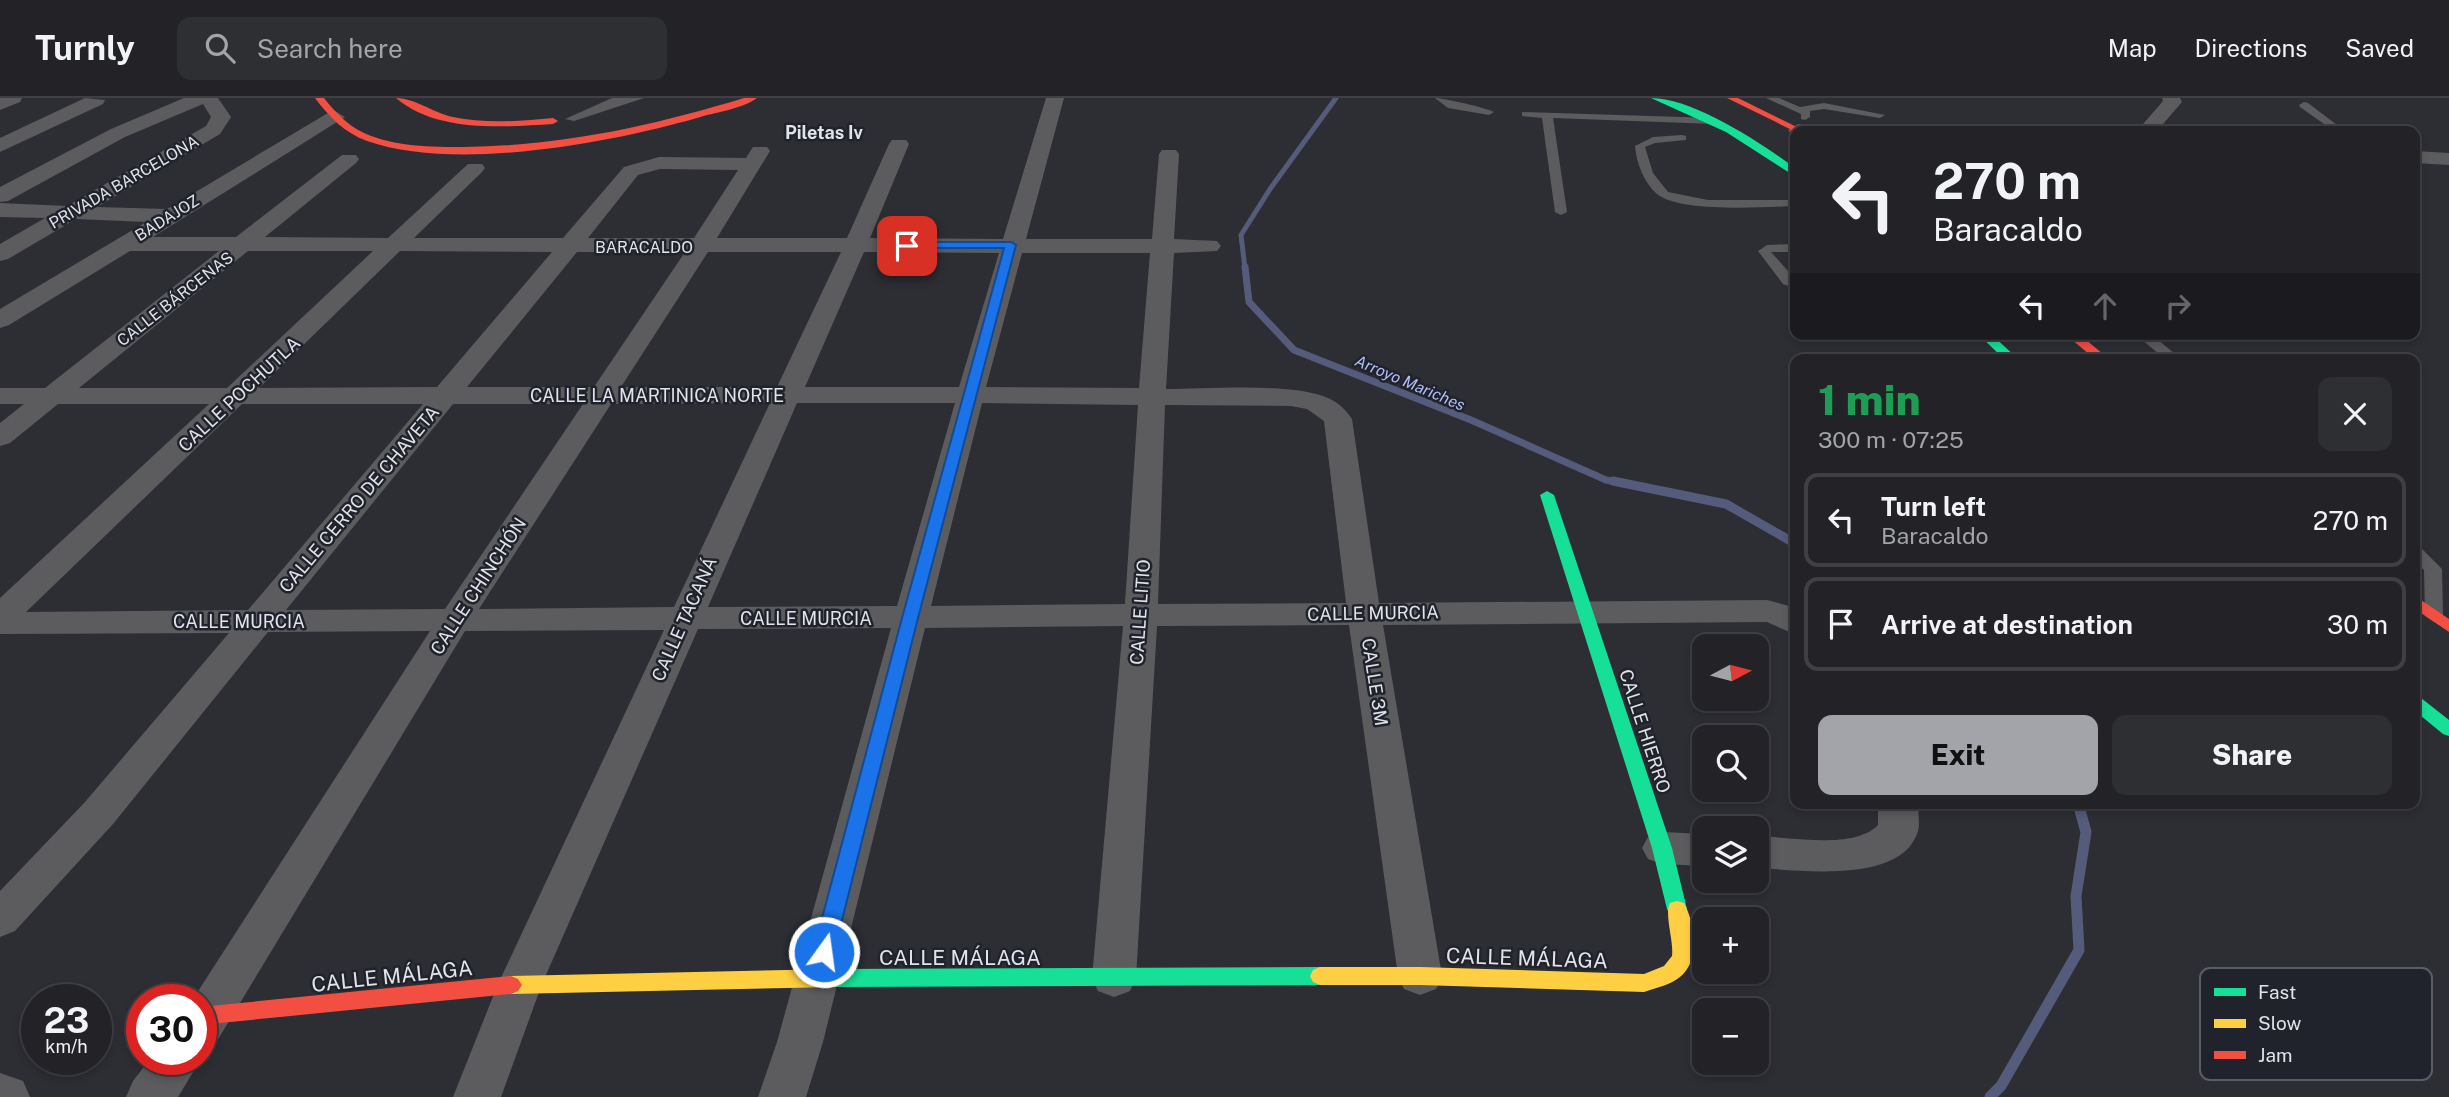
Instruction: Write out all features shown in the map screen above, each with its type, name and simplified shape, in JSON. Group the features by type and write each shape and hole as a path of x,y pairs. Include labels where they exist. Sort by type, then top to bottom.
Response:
{"main road":[{"path":"319,98 335,117 358,133 399,145 451,150 529,149 583,143 652,129 752,98"},
{"path":"400,98 426,113 466,122 521,123 570,119 658,103"},
{"path":"1655,98 1714,121 1788,163"},
{"path":"1731,98 1797,124"},
{"path":"1991,340 2006,354"},
{"path":"2079,340 2097,354"},
{"name":"CALLE HIERRO","path":"1547,495 1587,611 1662,848 1686,946 1685,961 1668,977"},
{"path":"2420,605 2449,627"},
{"path":"2420,706 2449,730"},
{"name":"CALLE MÁLAGA","path":"217,1020 520,984 817,978 1420,976 1644,983 1668,977"}],"street":[{"path":"0,103 12,98"},
{"path":"0,146 105,113 200,98"},
{"name":"PRIVADA BARCELONA","path":"0,254 213,130 221,117 209,98"},
{"path":"782,1097 817,978 910,618 1011,245 1055,98"},
{"path":"2151,126 2173,102 2171,98"},
{"path":"0,196 105,113"},
{"name":"BADAJOZ","path":"0,320 335,117"},
{"name":"CALLE TACANÁ","path":"477,1097 520,984 899,144"},
{"name":"CALLE LITIO","path":"1114,978 1141,615 1152,396 1169,154"},
{"name":"CALLE CERRO DE CHAVETA","path":"0,919 99,813 631,171 659,163 756,157"},
{"name":"CALLE CHINCHÓN","path":"217,1003 454,621 700,247 756,157"},
{"path":"2420,157 2449,159"},
{"name":"CALLE BÁRCENAS","path":"0,437 349,159"},
{"name":"CALLE POCHUTLA","path":"0,617 475,168"},
{"path":"0,210 171,216"},
{"name":"BARACALDO","path":"126,244 570,247 1209,246"},
{"name":"CALLE LA MARTINICA NORTE","path":"0,396 972,395 1152,396 1314,401"},
{"name":"CALLE 3M","path":"1314,401 1328,408 1338,419 1364,614 1420,976"},
{"name":"CALLE MURCIA","path":"0,623 1587,611 1767,611 1788,618"},
{"path":"1769,852 1853,856 1884,845 1898,830 1898,809"},
{"path":"1662,848 1692,849"},
{"path":"150,1097 166,1075"},
{"path":"0,1095 6,1097"}],"lane":[{"path":"570,119 639,98"},
{"path":"1440,98 1452,106 1489,112"},
{"path":"1771,98 1797,124 1824,106 1880,115"},
{"path":"598,110 619,99"},
{"path":"2304,105 2333,126"},
{"path":"1526,114 1714,121"},
{"path":"1547,115 1561,212"},
{"path":"1682,138 1653,140 1640,146 1658,189 1665,194 1692,201 1790,203"},
{"path":"1790,248 1764,251 1790,282"},
{"path":"2150,340 2168,354"},
{"path":"2420,557 2433,569 2434,616"}],"waterway":[{"name":"Arroyo Mariches","path":"1245,269 1241,235 1270,189 1336,98"},
{"name":"Arroyo Mariches","path":"1245,267 1249,302 1294,350 1471,420 1606,480 1622,483"},
{"name":"Arroyo Mariches","path":"1613,481 1726,504 1790,541"},
{"name":"Arroyo Mariches","path":"1990,1097 2001,1086 2079,950 2076,896 2086,832 2080,809"}],"traffic: fast":[{"path":"1655,98 1729,130 1790,170"},
{"path":"1991,340 2006,354"},
{"path":"1547,495 1662,848 1677,909"},
{"path":"2420,706 2449,730"},
{"path":"835,978 1320,976"}],"traffic: slow":[{"path":"1320,976 1420,976 1644,983 1660,978 1679,965 1684,947 1677,909"},
{"path":"511,985 835,978"}],"traffic: jam":[{"path":"319,98 347,127 371,139 407,147 458,150 496,150 571,143 644,129 753,98"},
{"path":"400,98 436,115 474,123 553,121"},
{"path":"1731,98 1790,126"},
{"path":"2079,340 2097,354"},
{"path":"2420,605 2449,627"},
{"path":"217,1014 511,985"}],"district":[{"name":"Piletas Iv","path":"824,132"}],"route":[{"path":"824,952 910,618 1011,245 907,246"}]}
